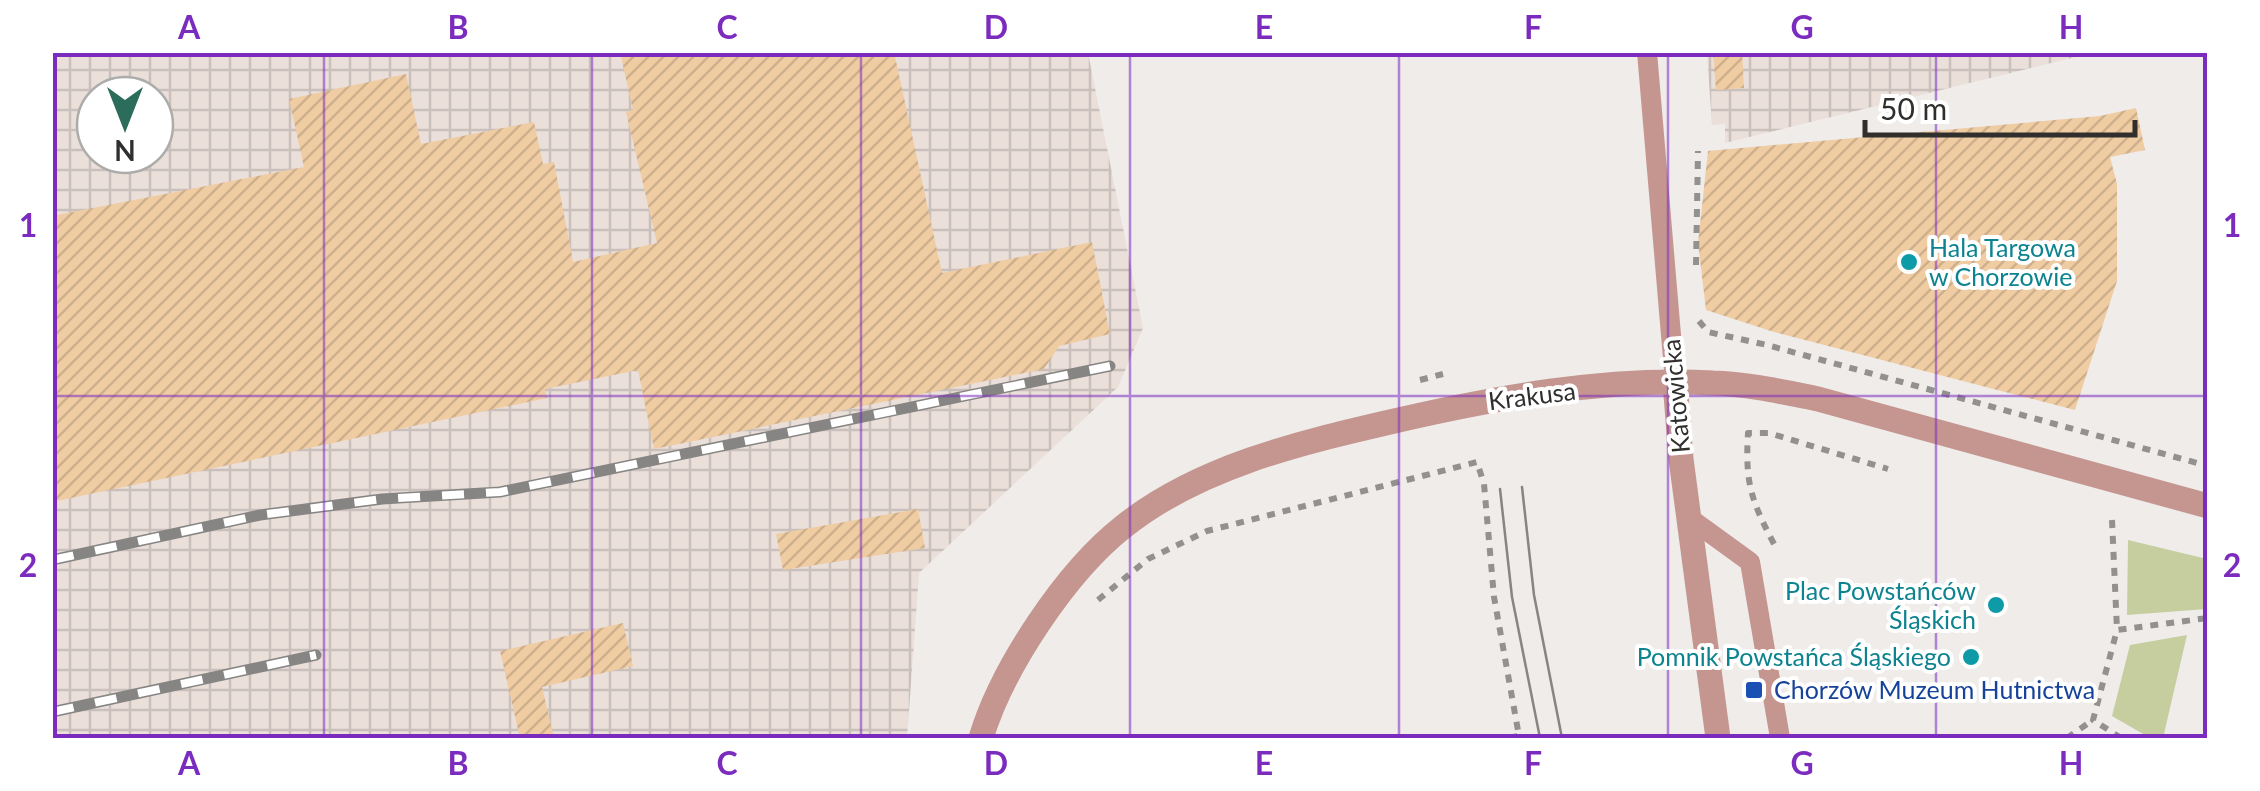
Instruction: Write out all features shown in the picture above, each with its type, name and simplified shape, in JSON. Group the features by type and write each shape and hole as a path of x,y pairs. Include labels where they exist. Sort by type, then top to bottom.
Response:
{"street":[{"name":"Krakusa","path":"981,738 1012,669 1070,578 1124,526 1172,496 1271,452 1515,395 1675,382 1742,386 1818,400 2208,506"},
{"name":"Katowicka","path":"1675,382 1688,517 1718,738"}],"lane":[{"name":"Katowicka","path":"1647,52 1675,382"},
{"path":"1688,517 1750,562 1780,738"}],"path":[{"path":"1696,281 1698,151"},
{"path":"1695,318 1708,332 2208,466"},
{"path":"1774,545 1756,510 1746,477 1748,432 1769,433 1888,469"},
{"path":"1095,603 1148,558 1207,532 1477,462 1484,484 1494,597 1518,736 1507,738"},
{"path":"2066,738 2094,720 2117,630 2112,520"},
{"path":"2117,630 2208,618"},
{"path":"2094,720 2121,738"}],"shaded area":[{"path":"52,53 1088,53 1143,328 1118,387 919,573 907,738 53,738"},
{"path":"1707,53 2092,53 1725,143 1725,124 1712,125"}],"green space":[{"path":"2128,540 2207,559 2207,609 2127,615"},
{"path":"2187,635 2163,738 2150,738 2112,716 2130,645"}],"building":[{"path":"620,52 894,52 942,273 1092,242 1110,334 1059,346 1044,369 654,449 638,370 545,389 547,398 52,502 52,216 304,167 289,99 406,74 421,144 534,122 543,164 554,162 573,262 657,243 626,112 633,110"},
{"path":"1713,52 1742,52 1744,88 1716,90"},
{"name":"Hala Targowa w Chorzowie","path":"2136,108 2145,150 2110,157 2117,184 2117,281 2075,410 1774,332 1706,310 1698,243 1708,151 2100,116"},
{"path":"918,509 925,548 783,570 776,534"},
{"path":"623,623 633,666 542,687 554,738 520,738 500,651"}],"tram line":[{"path":"1522,487 1534,595 1562,738"},
{"path":"1500,489 1512,597 1540,738"}],"railway":[{"path":"52,560 260,515 382,499 500,492 1110,366"},
{"path":"52,712 316,655"}],"place":[{"name":"Hala Targowa w Chorzowie","path":"1909,262"},
{"name":"Plac Powstańców Śląskich","path":"1996,605"},
{"name":"Pomnik Powstańca Śląskiego","path":"1971,657"},
{"name":"Chorzów Muzeum Hutnictwa","path":"1754,690"}]}
